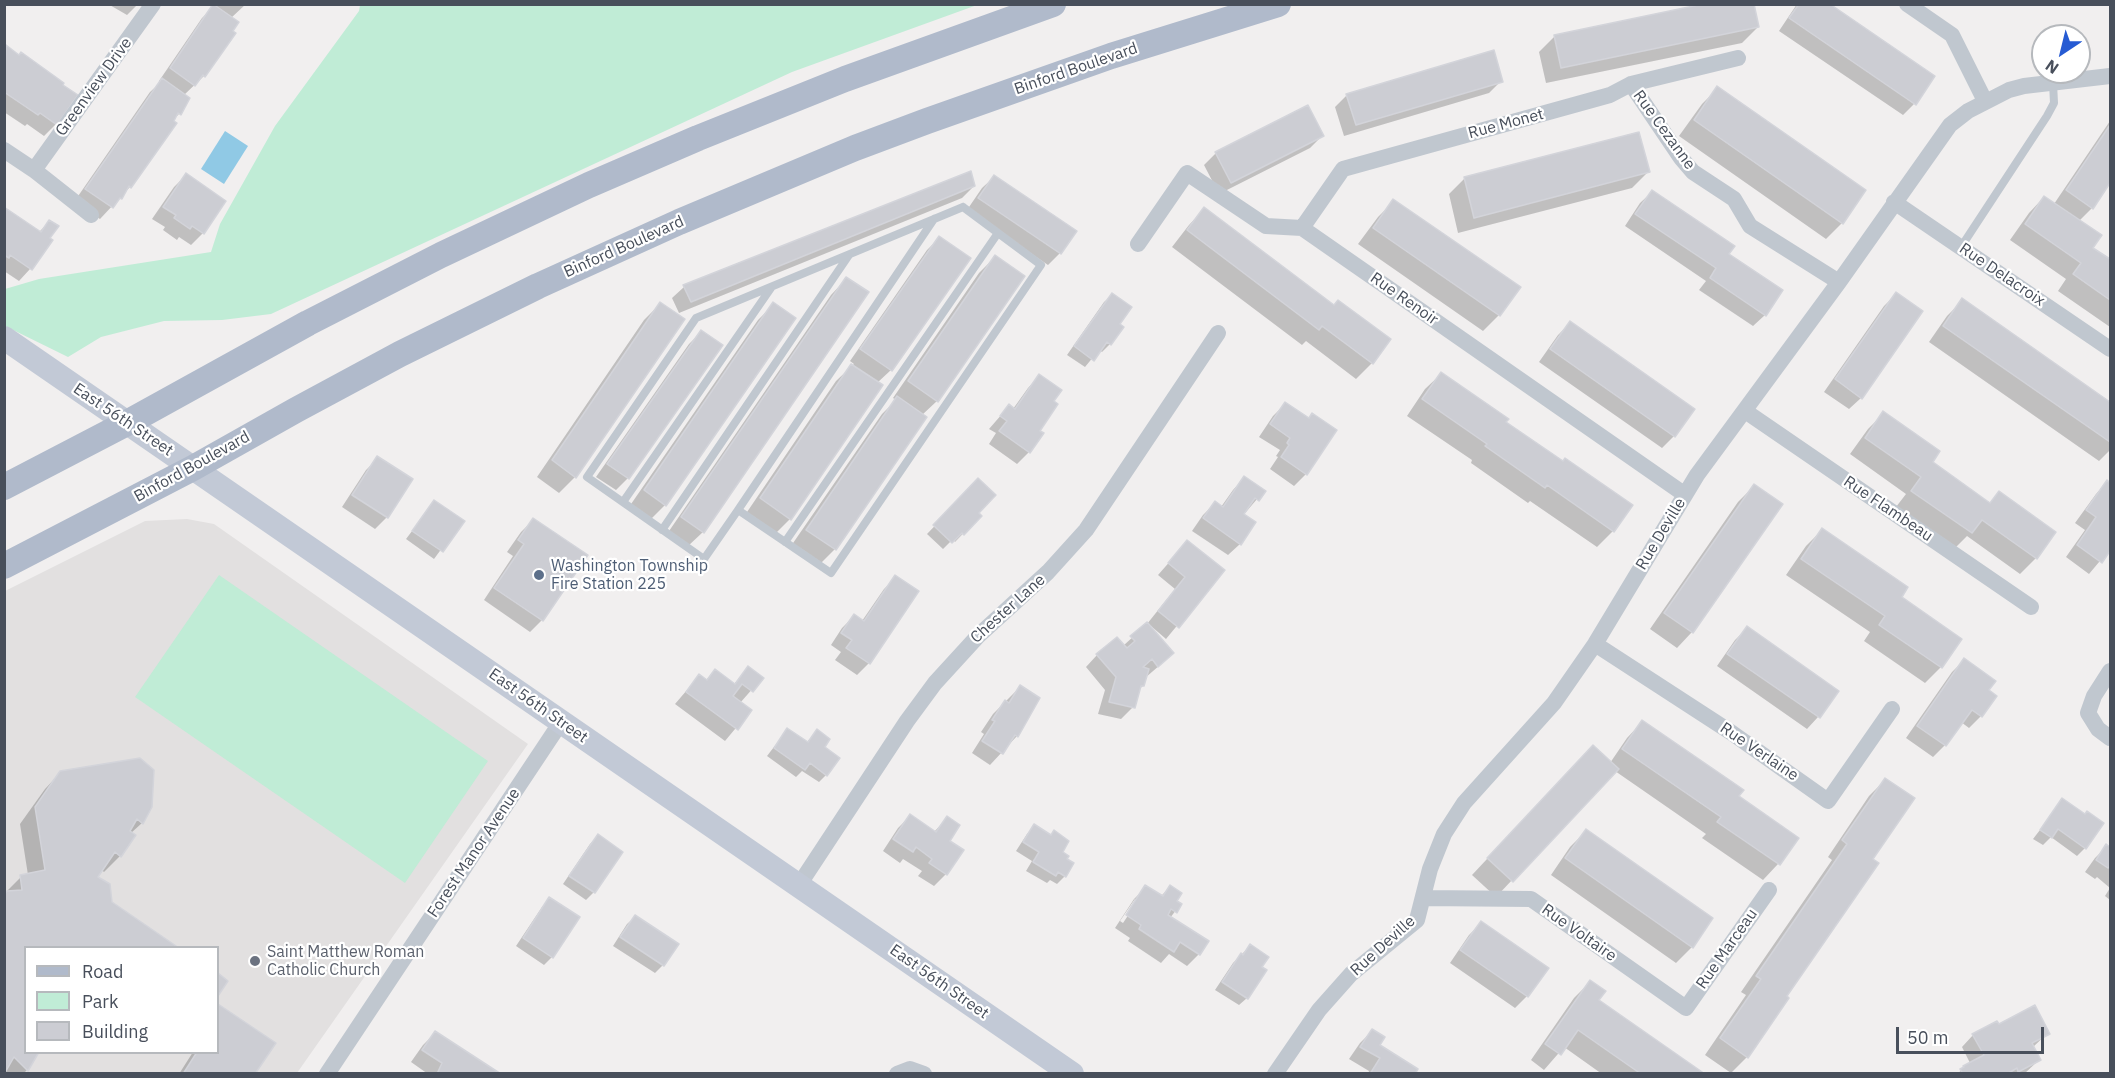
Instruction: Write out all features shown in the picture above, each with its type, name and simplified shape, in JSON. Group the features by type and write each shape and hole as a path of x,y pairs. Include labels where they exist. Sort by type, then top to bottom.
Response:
{"main road":[{"path":"4,487 127,423 308,323 450,251 589,185 807,94 960,36 1053,4"},
{"name":"Binford Boulevard","path":"4,566 427,341 538,286 723,203 855,148 971,105 1101,60 1278,4"}],"street":[{"name":"Greenview Drive","path":"34,170 153,4"},
{"path":"1907,4 1952,35 1985,101"},
{"name":"Rue Monet","path":"1302,228 1343,169 1610,95 1631,84 1738,58"},
{"name":"Rue Deville","path":"2091,78 2110,76"},
{"name":"Rue Cezanne","path":"1631,84 1693,172 1734,199 1750,225 1839,282"},
{"name":"Rue Deville","path":"1275,1074 1319,1010 1351,974 1417,920 1430,869 1444,834 1464,803 1554,703 1595,644 1684,494 1950,125 1968,111 2008,90 2047,84"},
{"path":"4,150 34,170 91,215"},
{"path":"1138,244 1187,173 1266,226 1302,228"},
{"name":"Rue Delacroix","path":"1894,202 2110,349"},
{"name":"Rue Renoir","path":"1302,228 1684,494"},
{"name":"Chester Lane","path":"799,885 935,683 978,636 1048,572 1086,530 1218,333"},
{"name":"East 56th Street","path":"4,338 1072,1074"},
{"name":"Rue Flambeau","path":"1745,411 2031,607"},
{"name":"Rue Verlaine","path":"1595,644 1732,733 1828,801 1892,709"},
{"path":"2110,671 2094,696 2088,713 2098,729 2110,738"},
{"name":"Forest Manor Avenue","path":"327,1074 561,722"},
{"name":"Rue Marceau","path":"1686,1008 1769,890"},
{"name":"Rue Voltaire","path":"1424,898 1531,899 1686,1008"},
{"path":"897,1074 910,1070 924,1074"}],"lane":[{"path":"1960,247 2047,116 2054,103 2053,84"},
{"path":"738,510 831,573 1041,265 963,207 934,218 696,318 587,477 704,559 934,218"},
{"path":"785,542 998,233"},
{"path":"662,530 850,254"},
{"path":"623,502 772,286"}],"shaded area":[{"path":"187,519 214,524 528,744 297,1073 5,1074 5,591 145,521"}],"green space":[{"path":"824,4 827,6 977,5 792,72 271,314 222,320 164,321 101,337 68,357 5,326 5,289 39,279 211,252 220,224 275,126 359,11 360,5"},
{"path":"219,575 488,761 405,883 135,697"}],"water":[{"path":"225,131 248,146 224,184 201,169"}],"building":[{"path":"213,4 239,22 233,31 236,33 205,77 203,75 195,86 170,68"},
{"path":"1703,4 1754,4 1759,27 1561,68 1554,35"},
{"path":"1799,4 1830,4 1935,76 1916,105 1789,18"},
{"path":"6,45 19,55 21,52 78,95 57,125 4,92"},
{"path":"1494,50 1503,82 1356,125 1346,94"},
{"path":"162,78 190,98 181,115 178,113 174,121 177,123 131,188 129,186 122,199 120,198 113,208 85,189"},
{"path":"1717,86 1866,190 1843,224 1694,120"},
{"path":"1308,105 1324,136 1231,183 1215,152"},
{"path":"2110,125 2110,183 2093,209 2066,190"},
{"path":"1639,132 1650,172 1474,218 1464,177"},
{"path":"971,171 975,186 691,302 683,285"},
{"path":"186,173 226,201 204,234 192,226 190,229 174,218 176,215 163,207"},
{"path":"994,175 1077,231 1061,254 978,198"},
{"path":"1652,190 1735,246 1729,254 1783,290 1766,316 1710,278 1716,268 1635,214"},
{"path":"2044,196 2102,235 2093,248 2110,259 2110,300 2073,274 2081,263 2025,224"},
{"path":"1393,199 1521,287 1500,316 1373,228"},
{"path":"4,207 41,232 49,220 59,226 50,238 53,240 32,270 10,255 9,258 4,255"},
{"path":"1204,207 1334,305 1338,300 1391,339 1373,364 1322,326 1319,330 1187,230"},
{"path":"939,236 971,258 892,371 860,349"},
{"path":"995,255 1025,276 938,402 908,381"},
{"path":"846,277 869,292 704,533 681,517"},
{"path":"1896,292 1923,311 1862,399 1835,379"},
{"path":"1112,293 1132,307 1120,324 1124,327 1111,345 1107,342 1094,361 1074,346"},
{"path":"1962,298 2110,402 2110,442 1943,326"},
{"path":"660,302 685,319 576,478 552,460"},
{"path":"773,302 796,318 666,506 644,490"},
{"path":"1570,321 1695,409 1675,437 1550,349"},
{"path":"701,330 723,345 629,479 607,464"},
{"path":"851,364 883,385 791,520 760,498"},
{"path":"1441,372 1509,419 1506,422 1563,461 1565,458 1633,505 1614,532 1547,485 1545,488 1422,399"},
{"path":"1039,374 1062,390 1054,401 1058,404 1040,431 1044,433 1030,453 999,431 1007,421 1000,416 1009,404 1015,409"},
{"path":"897,396 927,417 836,550 806,530"},
{"path":"1285,402 1309,418 1312,413 1337,430 1307,475 1281,457 1289,445 1287,443 1290,438 1270,424"},
{"path":"1883,411 1940,451 1933,462 1990,503 1999,491 2056,532 2037,559 1982,520 1972,533 1911,491 1921,477 1865,438"},
{"path":"377,456 413,479 388,518 352,495"},
{"path":"1244,476 1266,491 1259,501 1255,498 1244,514 1256,522 1241,545 1203,518 1215,501 1223,507"},
{"path":"978,478 996,495 979,513 982,516 964,535 962,533 952,543 933,525"},
{"path":"2107,480 2110,483 2110,551 2102,563 2077,545 2096,517 2086,510"},
{"path":"1754,484 1783,504 1693,633 1664,613"},
{"path":"434,500 465,521 443,552 412,531"},
{"path":"533,518 588,555 543,621 494,588 524,544 518,540"},
{"path":"1822,528 1908,587 1902,597 1962,639 1942,668 1879,625 1885,616 1801,559"},
{"path":"1187,540 1225,570 1179,628 1158,611 1185,577 1168,563"},
{"path":"895,575 919,591 870,664 846,648 852,640 841,633 854,614 864,621"},
{"path":"1147,622 1174,653 1158,667 1152,659 1143,667 1149,669 1135,708 1109,702 1116,677 1096,654 1117,637 1127,648 1135,641 1130,636"},
{"path":"1747,626 1839,691 1820,718 1727,654"},
{"path":"1964,658 1996,681 1989,690 1997,696 1982,717 1972,710 1946,746 1917,726"},
{"path":"748,666 764,678 753,692 742,684 733,696 752,710 738,730 686,692 699,674 707,680 715,669 735,684"},
{"path":"1020,685 1040,698 1018,737 1015,735 1003,754 982,741 1005,700 1009,703"},
{"path":"1642,720 1744,790 1739,796 1799,838 1780,865 1717,822 1721,817 1622,749"},
{"path":"787,728 808,742 817,729 830,739 825,747 840,758 827,776 810,763 805,770 774,748"},
{"path":"1593,745 1619,769 1513,882 1487,858"},
{"path":"140,758 154,770 152,807 143,824 137,819 130,831 136,835 121,857 115,852 98,877 110,884 112,902 176,946 24,946 24,1054 38,1054 28,1071 14,1057 6,1071 4,1070 4,895 7,891 22,890 20,875 45,870 35,807 60,771"},
{"path":"1885,778 1915,798 1873,859 1879,863 1787,996 1789,998 1748,1058 1720,1038 1761,979 1756,976 1847,844 1842,840"},
{"path":"2062,798 2085,814 2087,811 2104,823 2086,849 2058,829 2052,838 2040,830"},
{"path":"910,814 936,832 947,816 960,825 950,841 964,850 947,875 929,863 932,859 916,847 913,852 893,839"},
{"path":"1034,824 1051,835 1054,830 1069,841 1063,852 1069,856 1067,859 1074,863 1066,877 1058,872 1056,876 1033,862 1039,852 1023,842"},
{"path":"1586,829 1713,918 1693,948 1565,858"},
{"path":"598,834 623,852 595,893 569,876"},
{"path":"2106,844 2110,847 2110,866 2108,868 2096,860"},
{"path":"1145,885 1163,896 1170,885 1182,893 1177,901 1182,904 1177,913 1171,909 1168,915 1209,941 1200,955 1180,942 1174,952 1139,929 1141,925 1126,915"},
{"path":"549,897 580,917 553,958 523,938"},
{"path":"635,915 679,944 664,966 620,937"},
{"path":"1481,921 1549,968 1528,997 1460,950"},
{"path":"1250,944 1269,957 1262,967 1267,970 1248,999 1222,982 1241,953 1243,955"},
{"path":"219,974 228,981 219,994"},
{"path":"1590,980 1606,991 1599,1000 1705,1074 1641,1074 1578,1030 1561,1055 1545,1044"},
{"path":"219,1005 276,1043 255,1074 183,1074 196,1054 219,1054"},
{"path":"2035,1005 2050,1034 2032,1043 2041,1060 2018,1072 2017,1068 2007,1074 1963,1074 1960,1069 1963,1066 1984,1055 1972,1034 1997,1021 1999,1024"},
{"path":"1372,1029 1385,1037 1380,1045 1418,1069 1415,1074 1370,1074 1380,1058 1360,1047"},
{"path":"435,1031 501,1074 437,1074 442,1063 422,1050"}],"place":[{"name":"Washington Township Fire Station 225","path":"539,575"},
{"name":"Saint Matthew Roman Catholic Church","path":"255,961"}]}
